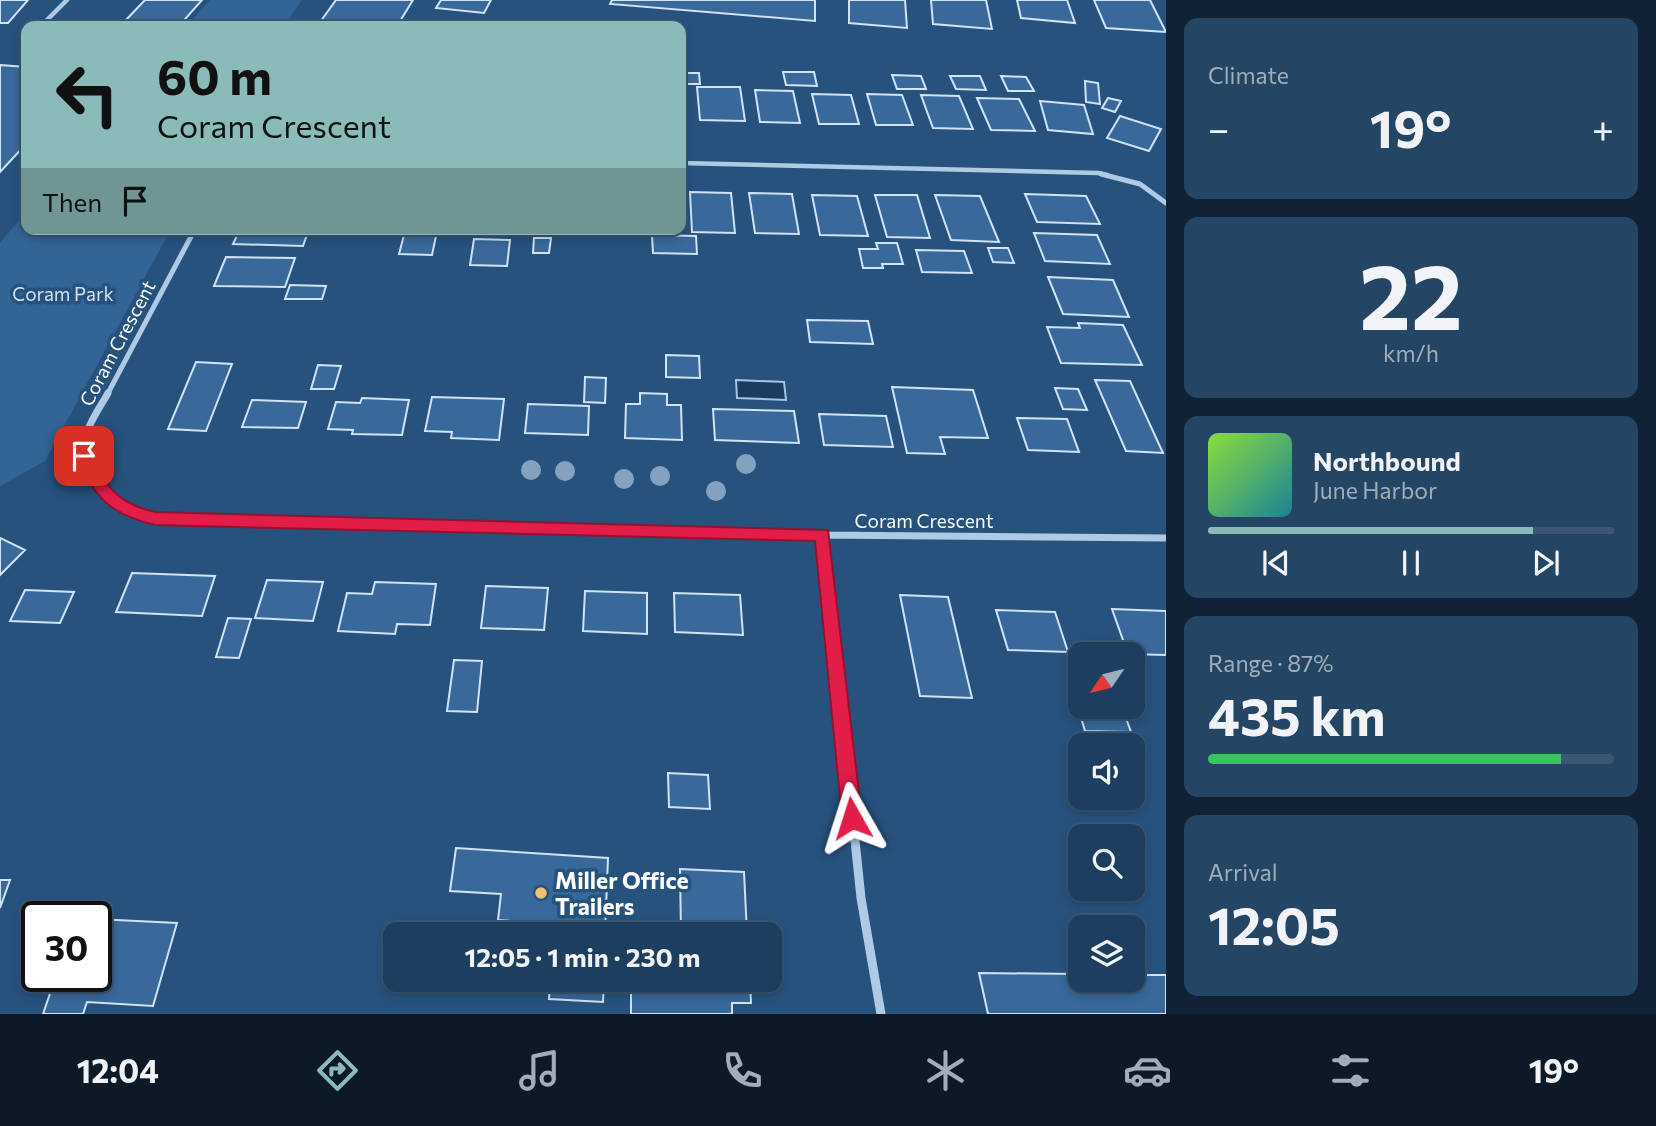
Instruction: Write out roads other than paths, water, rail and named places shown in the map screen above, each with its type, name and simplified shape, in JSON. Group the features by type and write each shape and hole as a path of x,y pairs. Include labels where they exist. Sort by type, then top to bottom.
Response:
{"street":[{"path":"46,21 67,0"},
{"path":"686,163 1098,173 1140,184 1166,203"},
{"name":"Coram Crescent","path":"192,235 86,435 84,456 97,485 106,496 132,514 155,519 823,535 1166,538"},
{"path":"823,535 860,898 881,1014"}],"place":[{"name":"Miller Office Trailers","path":"541,893"}],"park label":[{"name":"Coram Park","path":"63,293"}]}
